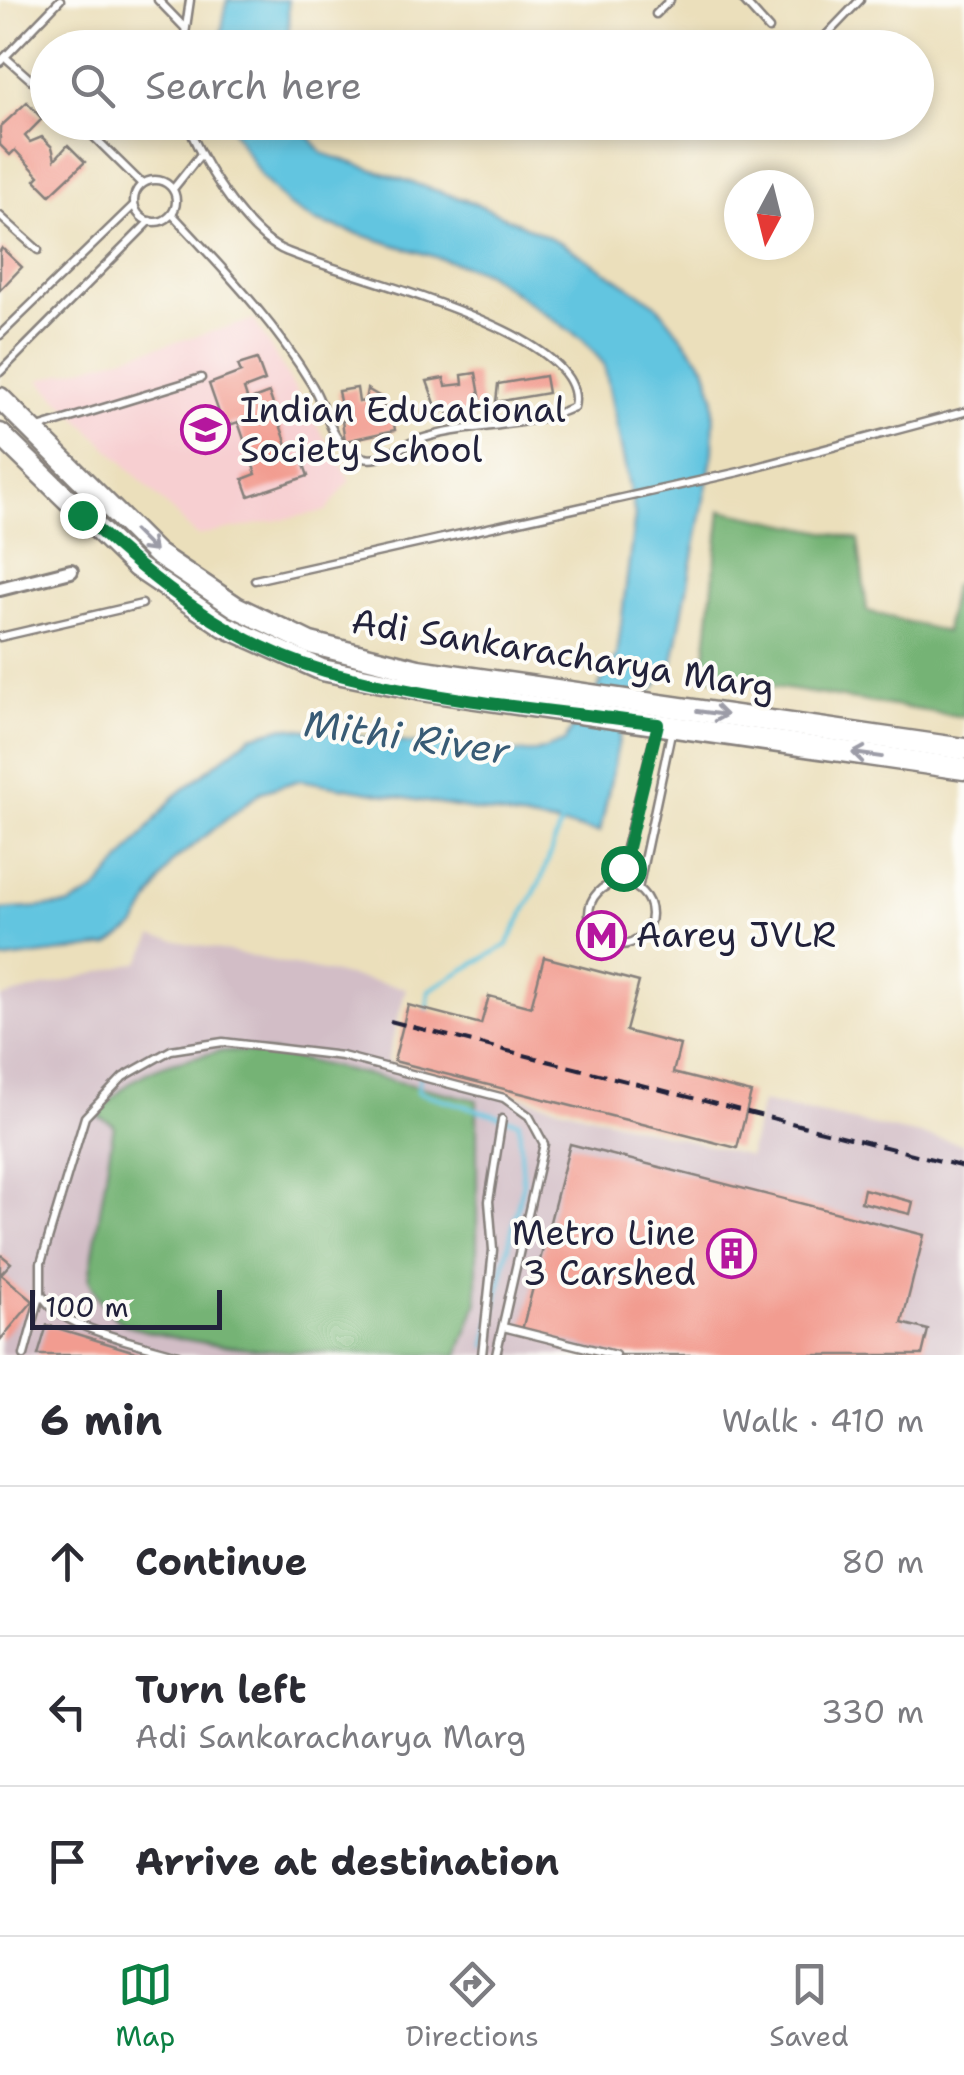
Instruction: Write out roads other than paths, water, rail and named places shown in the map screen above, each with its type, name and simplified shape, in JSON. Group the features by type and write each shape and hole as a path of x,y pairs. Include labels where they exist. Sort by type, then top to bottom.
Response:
{"main road":[{"name":"Adi Sankaracharya Marg","path":"0,398 157,554 236,607 310,644 418,670 964,749"},
{"name":"Adi Sankaracharya Marg","path":"0,434 138,567 224,626 322,670 421,690 964,768"}],"street":[{"path":"0,588 72,571"}],"lane":[{"path":"31,30 60,0"},
{"path":"158,0 186,29"},
{"path":"186,29 190,0"},
{"path":"656,14 670,0"},
{"path":"743,0 769,29"},
{"path":"831,30 860,0"},
{"path":"30,31 2,60 30,81"},
{"path":"97,140 142,184"},
{"path":"172,214 265,314 314,387 346,450 359,458 383,458 420,438 476,432 574,406 577,394 572,376 506,331 443,303 278,248 242,212 195,140"},
{"path":"173,189 201,154"},
{"path":"134,204 140,215 150,221 162,221 172,214 176,201 173,189 162,181 142,184"},
{"path":"0,335 134,204 142,184"},
{"path":"0,216 38,250"},
{"path":"0,372 150,221"},
{"path":"32,430 201,378"},
{"path":"255,580 739,472 964,412"},
{"path":"0,637 142,604"},
{"path":"617,883 665,726"},
{"path":"638,889 665,726"},
{"path":"617,883 638,889 648,900 651,922 638,940 616,945 596,934 589,914 597,893 617,883"},
{"path":"24,1355 41,1294 41,1263 85,1116 123,1077 171,1050 241,1043 342,1056 504,1098 529,1116 544,1144 496,1355"},
{"path":"482,1355 492,1250 490,1201 502,1119"},
{"path":"41,1294 50,1310 73,1322 178,1355"},
{"path":"503,1327 616,1355"}],"water":[{"path":"227,0 288,0 289,30 222,30"},
{"path":"239,140 312,140 322,153 477,204 562,243 656,304 705,366 714,396 713,452 673,662 620,735 600,832 300,780 261,792 171,863 135,927 108,946 0,960 0,910 70,905 96,891 174,797 251,736 285,727 485,753 536,752 564,742 617,656 635,515 604,364 583,340 485,272 315,221 288,205 261,176"}],"waterway":[{"path":"427,1012 429,990 507,945 541,880 561,823"},
{"path":"421,1066 418,1092 519,1122 523,1182 486,1346"}],"railway":[{"path":"390,1021 964,1167"}],"place":[{"name":"Indian Educational Society School","path":"205,430"},
{"name":"Aarey JVLR","path":"601,935"},
{"name":"Metro Line 3 Carshed","path":"731,1253"}],"water label":[{"name":"Mithi River","path":"407,737"}]}
